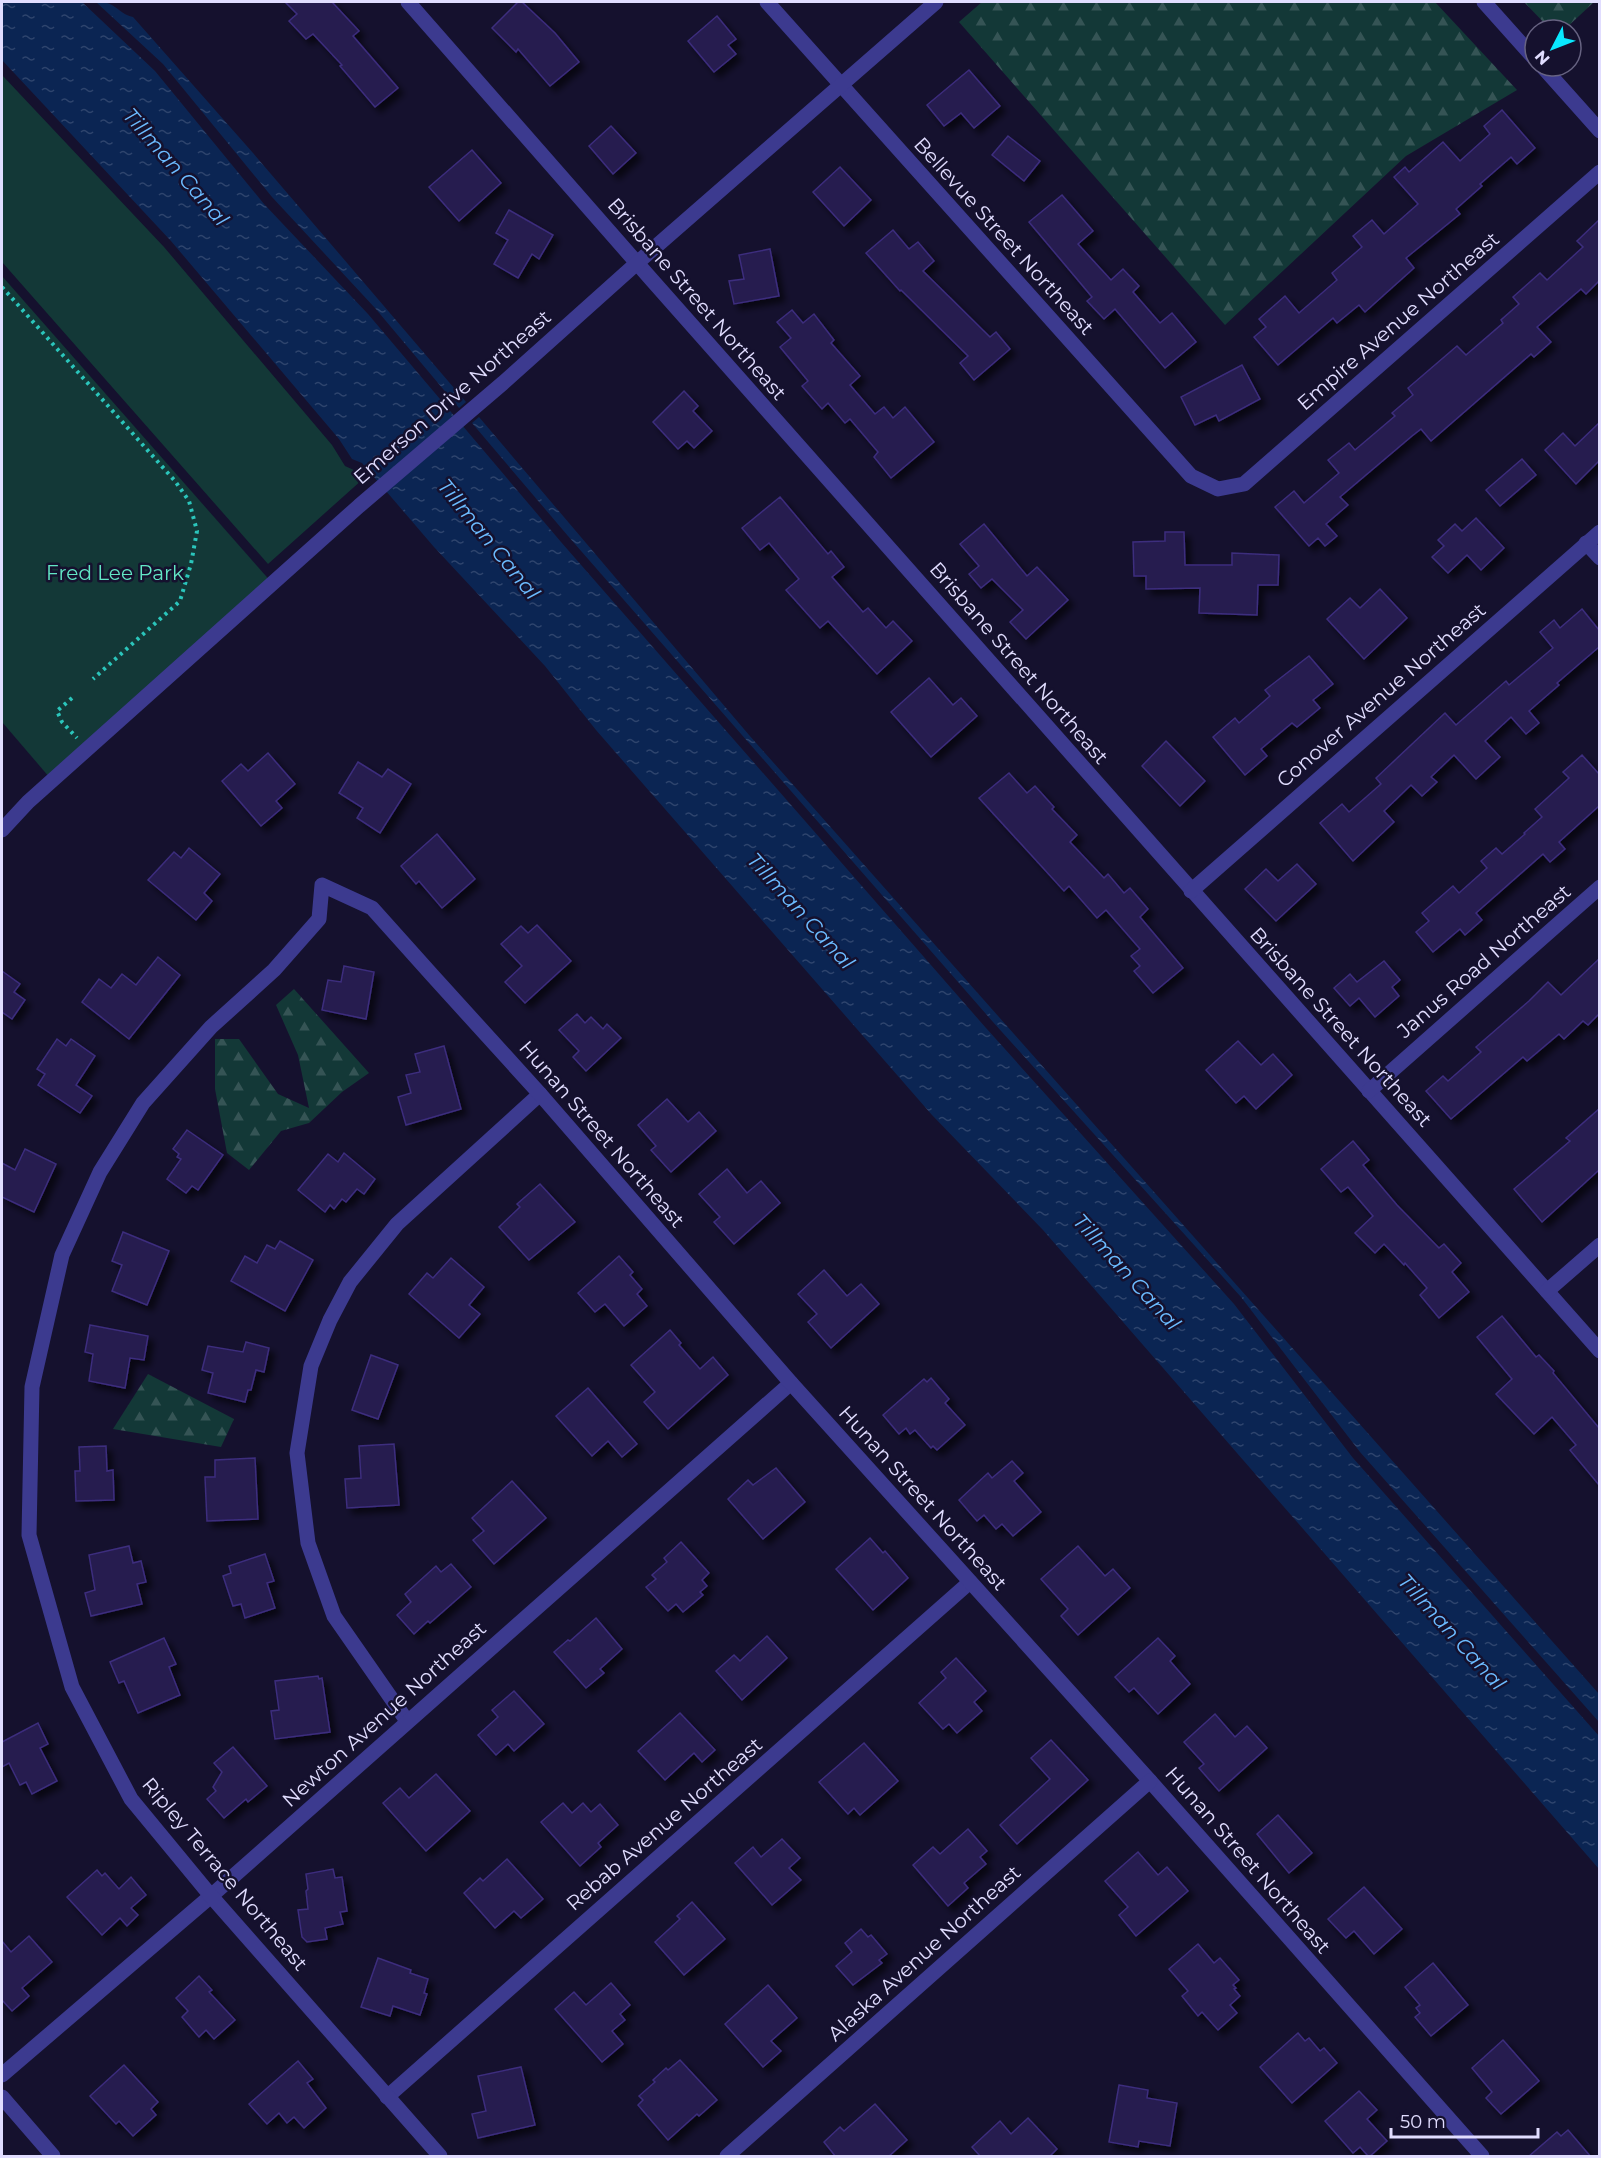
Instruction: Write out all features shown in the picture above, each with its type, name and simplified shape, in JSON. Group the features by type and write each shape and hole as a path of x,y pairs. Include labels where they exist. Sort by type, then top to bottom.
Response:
{"street":[{"name":"Brisbane Street Northeast","path":"408,2 1599,1351"},
{"name":"Bellevue Street Northeast","path":"766,2 1191,476 1218,489"},
{"name":"Emerson Drive Northeast","path":"2,830 28,802 359,506 503,383 936,2"},
{"path":"1484,2 1523,46"},
{"path":"1553,78 1599,131"},
{"name":"Empire Avenue Northeast","path":"1218,489 1244,484 1599,172"},
{"name":"Conover Avenue Northeast","path":"1191,891 1599,532"},
{"path":"1586,543 1599,558"},
{"name":"Hunan Street Northeast","path":"322,885 372,908 540,1094 791,1383 1150,1781 1482,2157"},
{"name":"Ripley Terrace Northeast","path":"322,885 319,919 274,970 211,1027 142,1103 100,1172 62,1255 32,1387 29,1535 72,1688 131,1799 211,1896 440,2157"},
{"name":"Janus Road Northeast","path":"1370,1091 1599,887"},
{"path":"407,1721 334,1616 308,1543 297,1453 311,1366 330,1320 350,1282 397,1224 540,1094"},
{"path":"1547,1291 1599,1245"},
{"name":"Newton Avenue Northeast","path":"2,2075 211,1896 791,1383"},
{"name":"Rebab Avenue Northeast","path":"387,2097 970,1582"},
{"name":"Alaska Avenue Northeast","path":"727,2157 1150,1781"},
{"path":"2,2097 53,2157"}],"path":[{"path":"2,286 175,481 189,501 197,531 191,564 180,601 93,679"},
{"path":"72,698 57,711 62,722 80,741"}],"green space":[{"path":"982,2 1435,2 1517,90 1406,156 1225,325 959,22"},
{"path":"1524,2 1594,2 1577,18 1539,18"},
{"path":"2,75 164,247 332,445 345,466 356,471 363,479 268,564 2,262"},
{"name":"Fred Lee Park","path":"2,276 273,584 50,778 2,722"},
{"path":"294,989 369,1073 342,1092 309,1123 281,1131 249,1170 227,1153 215,1089 215,1039 239,1039 278,1094 309,1108 298,1055 276,1005"},
{"path":"148,1374 234,1419 221,1447 113,1429"}],"water":[{"name":"Tillman Canal","path":"2,2 82,2 155,71 264,204 368,314 561,542 986,1028 1234,1304 1353,1458 1599,1736 1599,1869 1043,1230 932,1115 596,730 545,666 434,547 362,463 352,459 339,439 171,241 2,60"},
{"path":"96,2 108,3 133,17 466,402 459,408 375,308 272,197 163,64"},
{"path":"479,417 749,735 1599,1694 1599,1722 1360,1452 1241,1297 993,1022 568,536 472,423"}],"building":[{"path":"285,2 332,2 359,31 353,36 398,88 375,107 340,66 342,65 313,34 306,39 289,21 297,14"},
{"path":"518,2 522,2 555,33 579,62 550,86 518,49 516,52 492,28"},
{"path":"717,16 736,39 728,45 736,54 714,72 688,41"},
{"path":"969,70 1000,106 974,128 961,113 944,126 927,105"},
{"path":"1502,110 1535,148 1517,164 1511,157 1480,184 1482,186 1456,209 1460,214 1406,258 1414,268 1365,312 1359,305 1337,323 1333,318 1278,365 1254,337 1266,327 1259,319 1285,296 1299,313 1337,280 1332,273 1362,247 1353,236 1372,220 1384,234 1418,204 1394,177 1405,167 1409,172 1443,142 1460,161 1490,134 1484,126"},
{"path":"611,126 636,153 613,174 589,146"},
{"path":"1008,136 1040,161 1024,181 992,155"},
{"path":"472,150 501,183 459,221 429,187"},
{"path":"840,167 871,200 844,226 813,192"},
{"path":"1062,195 1093,231 1078,244 1111,280 1123,269 1139,286 1133,292 1160,323 1172,313 1196,342 1165,368 1115,309 1104,319 1087,301 1092,297 1029,222"},
{"path":"509,210 553,235 539,259 532,254 518,278 494,264 508,240 496,233"},
{"path":"1599,220 1599,281 1586,294 1581,289 1537,327 1551,342 1534,357 1531,354 1431,441 1421,429 1412,436 1340,497 1348,505 1326,524 1337,536 1325,546 1318,538 1309,546 1275,507 1294,491 1304,503 1339,473 1328,460 1349,443 1355,450 1395,416 1392,413 1413,395 1408,388 1457,346 1466,355 1503,323 1501,320 1519,304 1513,297 1540,273 1547,280 1583,247 1577,241"},
{"path":"893,230 909,249 918,242 934,261 923,271 990,337 996,332 1010,349 974,380 960,363 968,356 900,291 866,253"},
{"path":"770,249 779,296 734,304 729,281 744,279 739,255"},
{"path":"792,310 803,323 814,314 834,340 831,343 860,376 850,385 875,414 884,407 893,418 905,407 934,442 891,478 874,457 878,452 850,419 845,423 828,403 822,409 802,386 808,381 780,347 791,338 777,322"},
{"path":"1242,365 1260,399 1219,421 1216,415 1195,425 1181,397"},
{"path":"684,391 698,406 693,411 712,431 694,448 687,441 678,449 653,422"},
{"path":"1599,423 1599,461 1576,484 1545,450 1563,433 1575,446"},
{"path":"1522,459 1536,475 1500,506 1486,490"},
{"path":"780,497 828,554 831,551 844,567 832,577 863,612 868,608 886,628 893,621 912,641 877,674 828,621 820,628 786,590 799,579 769,543 760,550 742,528"},
{"path":"1476,518 1504,548 1481,570 1467,555 1448,573 1432,557 1444,546 1438,540 1455,524 1462,531"},
{"path":"984,524 1027,576 1037,567 1068,600 1026,639 1010,622 1023,610 992,579 981,588 969,574 979,566 960,544"},
{"path":"1165,532 1184,532 1185,565 1232,565 1232,553 1279,555 1278,585 1258,585 1257,615 1199,613 1200,588 1146,589 1146,576 1134,576 1133,542 1165,541"},
{"path":"1380,589 1407,618 1364,659 1327,619 1350,598 1360,608"},
{"path":"1582,609 1599,630 1599,647 1529,711 1539,723 1526,734 1511,717 1485,741 1500,757 1476,779 1454,755 1431,777 1437,782 1422,796 1411,785 1384,811 1394,822 1353,861 1320,823 1342,804 1349,812 1381,784 1376,778 1445,713 1456,725 1506,681 1509,685 1553,648 1540,632 1554,620 1560,628"},
{"path":"1309,656 1333,684 1313,700 1320,708 1297,727 1292,723 1261,749 1267,756 1245,775 1213,737 1235,718 1239,723 1270,696 1265,690"},
{"path":"929,678 953,705 961,698 977,716 931,757 891,712"},
{"path":"1166,741 1205,781 1180,806 1142,766"},
{"path":"268,753 295,784 276,801 282,808 261,826 222,781 241,764 248,771"},
{"path":"1582,755 1599,774 1599,806 1559,842 1565,849 1550,862 1543,854 1476,913 1482,920 1465,935 1460,929 1433,952 1416,932 1429,921 1422,913 1453,886 1459,893 1487,868 1481,861 1496,848 1502,854 1525,834 1542,817 1535,809 1569,778 1563,772"},
{"path":"358,762 382,777 388,769 411,784 380,833 357,818 363,808 339,793"},
{"path":"1009,773 1027,793 1035,786 1054,807 1052,809 1077,835 1070,842 1104,878 1108,874 1124,893 1130,888 1148,909 1140,917 1183,968 1153,993 1134,971 1140,966 1131,956 1140,949 1106,910 1097,918 1069,886 1064,891 979,798"},
{"path":"437,834 475,879 442,908 419,881 416,884 401,866"},
{"path":"189,848 220,874 204,893 212,901 196,920 148,880 174,852 181,858"},
{"path":"1297,864 1316,884 1276,921 1245,889 1266,869 1278,881"},
{"path":"537,925 571,961 525,1003 505,982 522,966 501,944 521,926 528,933"},
{"path":"158,957 180,975 129,1039 82,1002 99,979 111,988 122,974 136,985"},
{"path":"1599,959 1599,1014 1588,1025 1583,1021 1564,1039 1559,1034 1527,1061 1523,1057 1451,1119 1426,1091 1443,1076 1448,1081 1481,1052 1476,1047 1548,982 1561,995"},
{"path":"1384,961 1400,980 1392,987 1399,996 1375,1017 1359,998 1350,1006 1334,988 1350,974 1357,982"},
{"path":"344,966 374,972 366,1019 322,1010 328,980 341,982"},
{"path":"2,971 20,984 14,992 25,1000 12,1019 2,1012"},
{"path":"577,1014 585,1023 591,1017 603,1029 607,1024 621,1038 586,1071 573,1057 579,1051 559,1030"},
{"path":"57,1039 66,1046 71,1039 95,1056 76,1085 92,1096 80,1113 38,1085 45,1074 37,1069"},
{"path":"1238,1041 1261,1065 1273,1054 1292,1075 1256,1109 1244,1096 1236,1103 1206,1070"},
{"path":"444,1046 461,1109 406,1125 398,1097 411,1093 406,1075 420,1072 415,1054"},
{"path":"667,1099 688,1122 699,1112 716,1131 671,1172 651,1150 656,1146 638,1125"},
{"path":"1599,1109 1599,1170 1542,1222 1514,1189 1570,1141 1566,1138"},
{"path":"187,1130 223,1155 198,1190 192,1186 186,1193 167,1179 181,1159 177,1157 179,1154 173,1149"},
{"path":"1353,1141 1369,1160 1363,1165 1397,1205 1439,1248 1444,1244 1461,1263 1452,1272 1469,1292 1439,1318 1420,1295 1427,1288 1405,1263 1404,1265 1384,1244 1375,1253 1355,1233 1373,1216 1348,1187 1341,1192 1321,1169"},
{"path":"25,1149 56,1164 34,1212 2,1197 2,1163 15,1170"},
{"path":"344,1153 375,1179 364,1194 357,1189 346,1202 342,1199 334,1209 330,1205 325,1212 298,1190 328,1154 338,1162"},
{"path":"727,1169 747,1193 761,1181 780,1203 734,1244 714,1222 720,1217 699,1194"},
{"path":"540,1184 575,1222 529,1260 499,1227 520,1207 517,1204"},
{"path":"123,1232 169,1251 147,1305 112,1291 122,1265 112,1261"},
{"path":"280,1241 313,1260 285,1311 231,1281 245,1256 257,1263 267,1245 275,1249"},
{"path":"619,1256 633,1272 630,1275 642,1289 637,1294 647,1306 624,1326 605,1304 595,1312 578,1293"},
{"path":"451,1258 484,1287 469,1305 480,1314 459,1338 409,1294 427,1273 433,1278"},
{"path":"824,1270 847,1296 861,1284 879,1304 831,1348 808,1322 817,1314 798,1294"},
{"path":"1502,1316 1536,1357 1539,1355 1554,1371 1553,1373 1599,1428 1599,1485 1570,1450 1576,1445 1552,1417 1534,1434 1496,1394 1512,1379 1477,1337"},
{"path":"90,1325 148,1336 144,1360 130,1358 125,1388 89,1381 93,1354 85,1352"},
{"path":"670,1330 681,1343 679,1345 700,1369 713,1357 728,1375 668,1429 644,1402 655,1392 631,1365"},
{"path":"246,1342 269,1348 264,1372 256,1370 245,1402 208,1393 213,1373 202,1370 208,1346 243,1352"},
{"path":"371,1355 398,1365 378,1419 352,1410"},
{"path":"931,1378 949,1399 945,1403 965,1425 937,1450 933,1446 931,1448 915,1430 910,1434 906,1428 899,1434 883,1415 924,1379 927,1382"},
{"path":"588,1388 637,1444 622,1457 608,1441 592,1456 556,1416"},
{"path":"394,1444 399,1505 347,1508 345,1479 361,1478 359,1446"},
{"path":"106,1446 107,1471 113,1470 114,1500 76,1501 75,1471 80,1471 79,1447"},
{"path":"255,1458 258,1519 207,1521 205,1477 215,1477 215,1460"},
{"path":"1012,1461 1023,1473 1014,1481 1041,1512 1013,1536 1002,1524 996,1529 984,1515 977,1521 959,1500 988,1473 992,1478"},
{"path":"776,1468 805,1502 763,1539 728,1499 748,1480 753,1485"},
{"path":"512,1481 546,1518 494,1564 473,1540 484,1531 472,1518"},
{"path":"870,1538 883,1553 885,1551 908,1578 873,1610 836,1569"},
{"path":"681,1542 709,1573 702,1580 707,1586 700,1592 703,1595 683,1612 676,1604 668,1611 646,1587 656,1579 652,1575 667,1562 664,1558"},
{"path":"129,1546 133,1563 141,1561 146,1582 137,1584 142,1604 91,1616 85,1593 95,1590 89,1555"},
{"path":"1078,1546 1105,1576 1113,1569 1130,1588 1078,1635 1061,1616 1068,1609 1041,1579"},
{"path":"265,1554 274,1581 267,1583 275,1608 245,1618 241,1604 233,1606 223,1576 231,1573 229,1566"},
{"path":"451,1564 471,1587 414,1634 397,1615 411,1602 405,1594 436,1566 441,1572"},
{"path":"596,1618 622,1649 600,1669 604,1673 586,1688 554,1652"},
{"path":"767,1636 787,1658 742,1700 716,1671 734,1655 740,1661"},
{"path":"164,1638 176,1664 169,1667 180,1695 138,1713 124,1681 119,1683 110,1662"},
{"path":"1158,1638 1175,1656 1170,1661 1190,1684 1158,1714 1134,1688 1129,1692 1115,1677"},
{"path":"956,1658 986,1691 974,1702 982,1711 957,1733 949,1724 943,1729 919,1703 946,1678 941,1672"},
{"path":"318,1676 319,1679 322,1678 330,1732 275,1739 271,1711 279,1710 275,1681"},
{"path":"514,1691 544,1724 514,1751 508,1744 496,1755 478,1735 498,1717 492,1710"},
{"path":"680,1713 715,1750 702,1762 694,1753 665,1780 638,1751"},
{"path":"1215,1714 1235,1737 1247,1726 1267,1748 1219,1791 1199,1768 1204,1764 1184,1742"},
{"path":"38,1723 48,1744 40,1748 57,1781 32,1794 26,1782 20,1785 9,1763 2,1767 2,1742"},
{"path":"1051,1740 1088,1780 1017,1844 1000,1825 1050,1779 1031,1758"},
{"path":"864,1743 898,1781 860,1815 854,1808 848,1814 819,1782"},
{"path":"233,1747 267,1786 248,1802 246,1799 224,1818 207,1799 216,1791 213,1787 222,1772 214,1763"},
{"path":"436,1774 470,1811 426,1851 383,1803 400,1788 409,1798"},
{"path":"563,1803 572,1813 583,1803 591,1812 600,1804 618,1825 598,1843 601,1847 580,1866 541,1822"},
{"path":"1278,1815 1312,1853 1289,1873 1257,1834"},
{"path":"968,1829 987,1851 980,1857 986,1864 964,1883 968,1888 948,1906 913,1865 933,1847 940,1854"},
{"path":"782,1839 800,1858 789,1868 801,1880 772,1905 735,1863 753,1847 761,1857"},
{"path":"1138,1852 1158,1875 1167,1867 1188,1891 1136,1936 1119,1915 1128,1907 1105,1881"},
{"path":"507,1859 543,1899 521,1918 514,1911 495,1928 464,1893 480,1878 483,1881"},
{"path":"333,1869 335,1878 342,1877 347,1911 340,1912 343,1924 325,1928 327,1939 307,1942 302,1937 298,1910 308,1909 306,1874"},
{"path":"97,1870 102,1876 105,1873 119,1889 131,1877 146,1895 131,1908 138,1915 127,1926 120,1918 102,1935 67,1897"},
{"path":"1364,1887 1402,1929 1374,1954 1354,1931 1346,1938 1328,1919"},
{"path":"692,1902 725,1939 684,1975 655,1942 680,1919 677,1916"},
{"path":"861,1929 868,1937 871,1935 887,1954 879,1960 882,1963 853,1985 836,1966 852,1952 845,1943"},
{"path":"29,1936 52,1962 22,1988 29,1996 12,2011 2,2000 2,1941 11,1952"},
{"path":"1198,1944 1214,1963 1220,1958 1239,1980 1233,1985 1240,1996 1230,2005 1237,2013 1218,2030 1202,2012 1198,2016 1182,1996 1188,1991 1169,1969"},
{"path":"378,1958 428,1979 424,1993 427,1994 420,2015 393,2006 390,2016 361,2007"},
{"path":"1433,1963 1468,2005 1431,2036 1415,2017 1420,2013 1416,2008 1420,2005 1405,1987"},
{"path":"199,1976 212,1990 209,1992 235,2020 214,2039 206,2030 199,2037 182,2017 188,2011 176,1998"},
{"path":"611,1983 630,2005 620,2014 625,2020 612,2031 623,2044 602,2062 555,2009 574,1992 586,2005"},
{"path":"768,1985 797,2018 771,2041 781,2051 763,2067 725,2024"},
{"path":"1298,2033 1305,2041 1309,2038 1320,2051 1324,2048 1337,2063 1292,2103 1260,2067"},
{"path":"1503,2040 1539,2081 1501,2114 1486,2098 1492,2092 1472,2068"},
{"path":"680,2060 717,2100 699,2116 697,2114 668,2140 638,2105 643,2100 639,2096 666,2068 668,2070"},
{"path":"298,2061 313,2079 307,2083 326,2108 304,2128 294,2117 287,2123 279,2113 267,2124 249,2104"},
{"path":"124,2065 158,2102 151,2109 156,2115 133,2136 119,2121 116,2124 90,2096"},
{"path":"521,2067 535,2125 478,2138 472,2114 486,2111 478,2076"},
{"path":"1119,2085 1148,2090 1147,2098 1177,2103 1170,2146 1139,2141 1138,2147 1109,2142"},
{"path":"1359,2091 1377,2110 1367,2119 1387,2141 1369,2157 1360,2147 1353,2153 1325,2121"},
{"path":"875,2104 907,2140 888,2157 836,2157 824,2142 840,2127 844,2131"},
{"path":"1028,2118 1057,2149 1049,2157 981,2157 972,2147 1000,2121 1011,2134"},
{"path":"1568,2130 1591,2157 1528,2157 1557,2132 1561,2136"}]}
